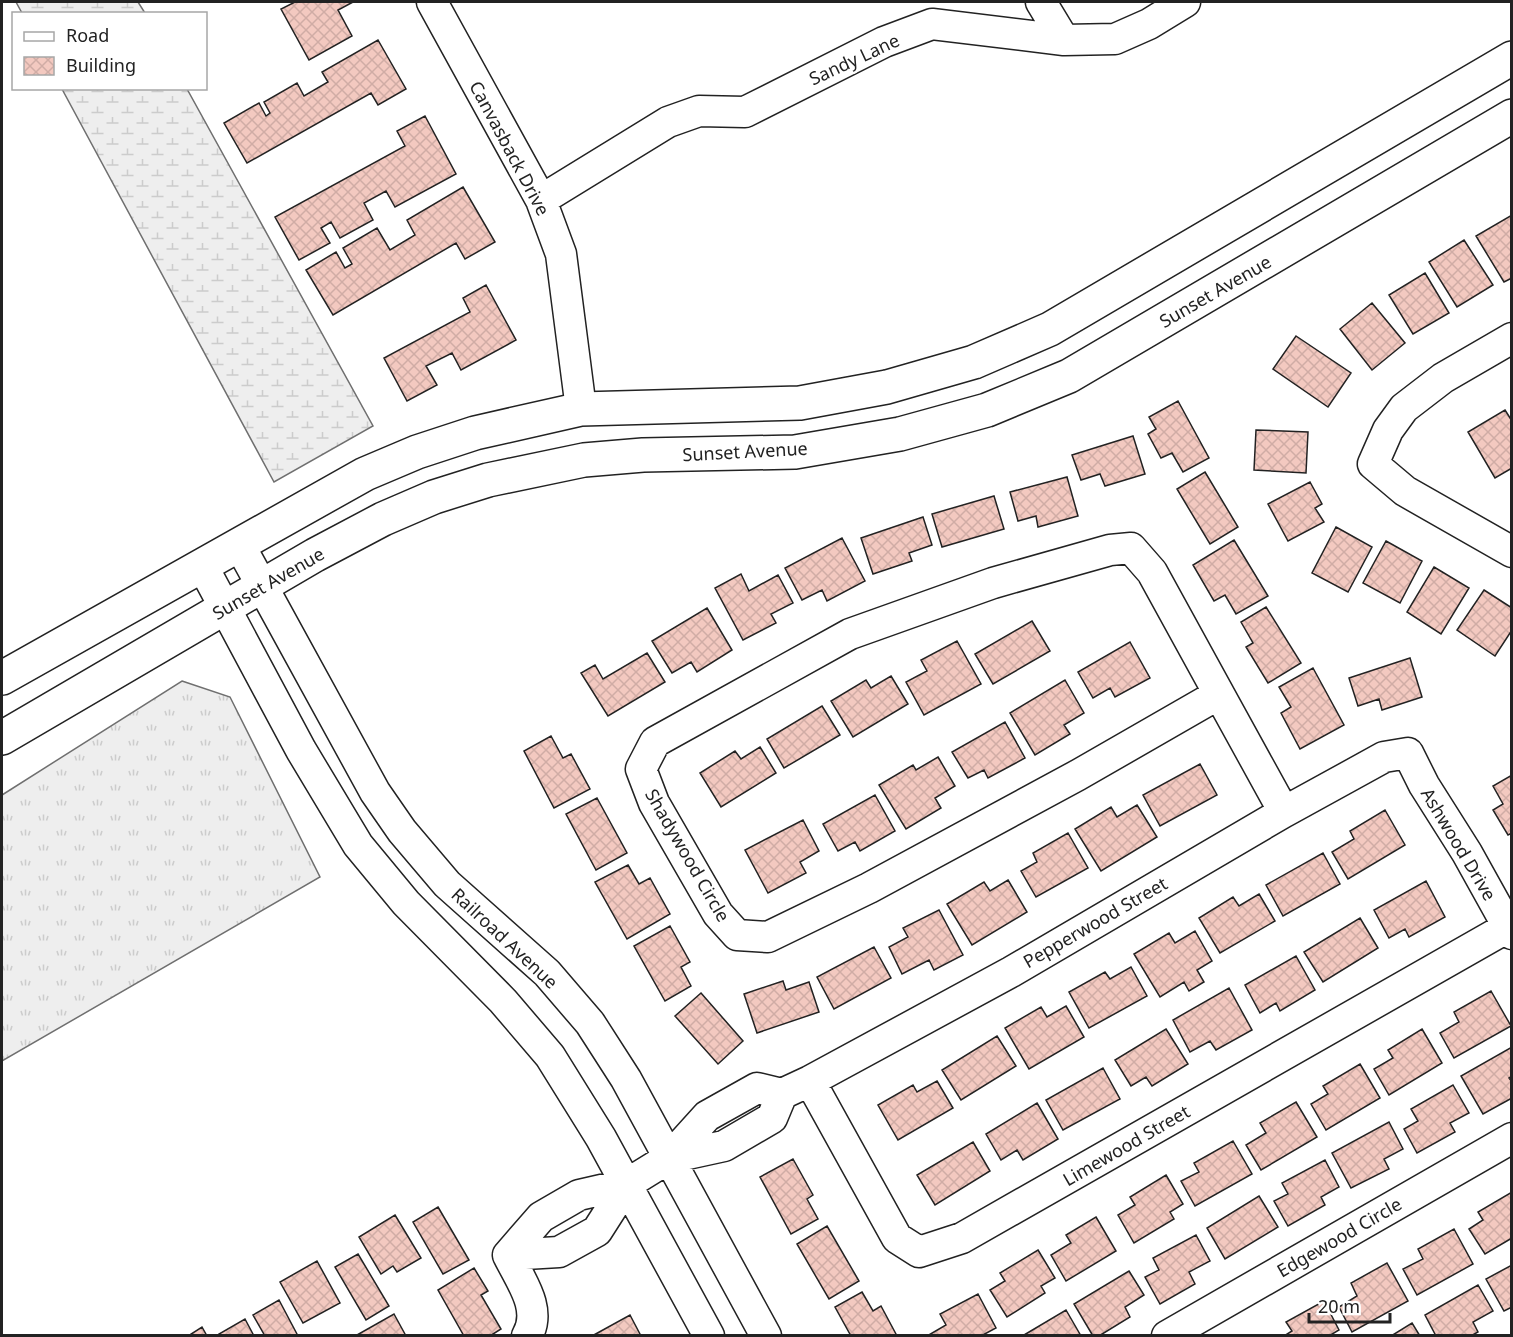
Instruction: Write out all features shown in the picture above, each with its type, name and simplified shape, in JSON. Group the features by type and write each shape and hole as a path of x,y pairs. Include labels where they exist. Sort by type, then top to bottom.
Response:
{"main road":[{"path":"2,678 365,474 417,452 475,433 581,409 800,404 887,387 974,362 1050,329 1512,58"},
{"name":"Sunset Avenue","path":"2,738 315,555 383,519 434,497 488,480 584,460 643,455 795,452 900,434 987,410 1069,376 1512,116"}],"street":[{"name":"Canvasback Drive","path":"432,2 541,200 561,254 581,409"},
{"path":"1041,2 1064,40"},
{"name":"Sandy Lane","path":"541,200 668,122 699,111 745,112 884,42 932,24 1064,40 1115,39 1149,24 1185,2"},
{"path":"1512,338 1443,378 1404,408 1388,430 1373,464 1405,491 1512,552"},
{"name":"Railroad Avenue","path":"239,544 375,792 402,831 447,884 547,973 590,1023 626,1079 766,1335"},
{"name":"Shadywood Circle","path":"1219,694 1047,792 869,888 768,937 737,935 718,915 654,803 641,769 655,742 850,634 993,583 1110,550 1131,548 1152,572 1284,812"},
{"path":"202,565 301,750 358,845 406,903 503,1001 550,1056 601,1138 709,1335"},
{"name":"Pepperwood Street","path":"627,1184 669,1158 724,1146 772,1118 782,1094 1011,972 1284,812 1384,757 1408,753"},
{"name":"Ashwood Drive","path":"1408,753 1424,785 1510,930"},
{"name":"Limewood Street","path":"810,1081 897,1238 919,1252 962,1238 1510,930"},
{"name":"Edgewood Circle","path":"1167,1335 1512,1138"},
{"path":"508,1255 541,1217 579,1195 627,1184"},
{"path":"508,1255 559,1252 597,1231 627,1184"},
{"path":"508,1255 533,1306 533,1320 527,1335"}],"green space":[{"path":"16,2 138,2 144,12 21,12"},
{"path":"63,90 188,90 373,426 274,482"},
{"path":"182,681 230,697 320,877 2,1061 2,795"}],"building":[{"path":"295,2 353,2 338,10 352,36 309,60 281,9"},
{"path":"378,40 406,89 378,105 371,93 247,163 224,123 259,103 266,116 270,113 264,102 297,83 304,96 328,82 322,72"},
{"path":"425,116 456,174 395,207 386,191 364,203 373,220 340,238 331,222 321,228 330,243 299,260 275,217 405,146 397,131"},
{"path":"463,187 495,242 465,259 456,243 333,315 306,270 336,252 345,268 352,264 343,248 377,228 390,250 415,235 407,220"},
{"path":"1512,215 1512,278 1504,282 1476,236"},
{"path":"1464,240 1493,285 1457,307 1429,262"},
{"path":"1425,273 1449,313 1413,334 1389,295"},
{"path":"486,285 516,340 461,370 452,353 426,366 437,385 407,401 384,358 470,312 463,298"},
{"path":"1372,303 1405,343 1372,370 1340,329"},
{"path":"1296,336 1351,373 1328,407 1273,369"},
{"path":"1178,401 1209,458 1183,472 1172,453 1161,458 1148,434 1156,429 1149,417"},
{"path":"1505,410 1512,421 1512,468 1495,478 1468,432"},
{"path":"1256,430 1308,432 1306,473 1254,470"},
{"path":"1133,436 1145,474 1105,486 1100,474 1081,480 1072,455"},
{"path":"1205,472 1238,527 1210,544 1177,489"},
{"path":"1067,477 1078,516 1038,527 1036,516 1018,521 1010,492"},
{"path":"1310,482 1322,504 1315,508 1324,522 1288,541 1268,504"},
{"path":"994,496 1004,529 942,547 932,514"},
{"path":"923,517 932,545 909,553 912,561 873,574 861,538"},
{"path":"1336,527 1372,547 1348,592 1312,573"},
{"path":"842,538 865,581 827,601 822,590 802,600 785,568"},
{"path":"1234,540 1268,596 1236,614 1225,595 1214,601 1193,565"},
{"path":"1386,541 1422,561 1400,603 1363,583"},
{"path":"1434,567 1469,588 1441,634 1407,612"},
{"path":"741,574 749,591 778,575 793,603 771,614 776,623 743,640 715,588"},
{"path":"1484,590 1512,608 1512,630 1495,656 1457,630"},
{"path":"1266,607 1301,663 1268,683 1246,647 1253,643 1241,622"},
{"path":"707,608 732,650 697,672 691,662 672,673 652,641"},
{"path":"1032,621 1050,651 993,684 975,654"},
{"path":"957,641 981,684 924,715 906,682 927,671 921,660"},
{"path":"1130,642 1150,678 1115,697 1110,688 1093,698 1078,672"},
{"path":"647,653 665,682 608,716 581,673 595,665 603,679"},
{"path":"1410,658 1422,697 1382,710 1379,699 1358,706 1349,678"},
{"path":"1313,668 1344,725 1300,749 1281,713 1291,707 1279,687"},
{"path":"891,676 908,704 853,737 831,701 866,680 871,688"},
{"path":"1065,680 1084,713 1064,725 1070,734 1035,755 1010,713"},
{"path":"822,706 840,735 784,768 767,739"},
{"path":"1005,722 1025,758 988,778 984,770 968,778 952,752"},
{"path":"551,736 563,758 571,754 590,789 554,808 524,751"},
{"path":"760,747 776,773 721,807 700,773 735,751 741,759"},
{"path":"938,757 955,786 935,798 941,808 906,829 879,785 913,765 916,770"},
{"path":"1200,764 1217,795 1160,826 1143,795"},
{"path":"1512,775 1512,833 1508,835 1493,810 1503,804 1493,786"},
{"path":"875,795 895,831 860,851 855,842 838,851 823,824"},
{"path":"597,798 627,853 596,870 566,814"},
{"path":"1137,805 1157,837 1101,871 1075,829 1111,807 1117,817"},
{"path":"1385,810 1405,845 1348,879 1332,852 1354,839 1350,831"},
{"path":"803,820 819,851 800,862 806,873 768,893 745,850"},
{"path":"1068,833 1088,868 1036,897 1021,871 1037,862 1033,853"},
{"path":"1323,853 1340,884 1283,916 1266,885"},
{"path":"628,865 639,884 650,878 670,914 627,939 595,882"},
{"path":"1008,880 1027,912 972,945 947,904 984,882 990,891"},
{"path":"1426,881 1445,917 1409,937 1405,929 1389,938 1374,910"},
{"path":"1259,894 1275,921 1220,953 1199,918 1233,897 1239,906"},
{"path":"939,910 963,955 934,970 929,960 902,974 889,947 908,937 903,928"},
{"path":"1360,918 1378,948 1323,982 1304,952"},
{"path":"670,926 690,962 681,967 691,986 665,1001 634,946"},
{"path":"1195,931 1212,961 1197,970 1204,982 1189,991 1184,982 1160,997 1134,954 1169,933 1175,943"},
{"path":"874,947 891,978 834,1009 817,977"},
{"path":"1296,956 1315,990 1280,1011 1276,1003 1260,1013 1245,985"},
{"path":"1131,967 1147,996 1089,1028 1069,992 1105,972 1110,979"},
{"path":"783,981 786,990 809,982 819,1012 757,1033 744,994"},
{"path":"1229,988 1252,1030 1216,1050 1210,1041 1190,1052 1173,1020"},
{"path":"1491,991 1511,1026 1454,1058 1440,1033 1459,1022 1454,1012"},
{"path":"701,993 743,1041 718,1064 675,1016"},
{"path":"1066,1006 1084,1037 1029,1069 1005,1028 1041,1007 1047,1017"},
{"path":"1166,1029 1188,1064 1152,1086 1146,1077 1131,1086 1115,1060"},
{"path":"1422,1029 1442,1063 1389,1095 1374,1069 1393,1058 1388,1050"},
{"path":"997,1036 1016,1066 961,1100 942,1070"},
{"path":"1512,1047 1512,1076 1509,1078 1512,1082 1512,1098 1483,1114 1461,1076"},
{"path":"1360,1064 1380,1098 1326,1130 1311,1104 1328,1094 1323,1086"},
{"path":"1103,1068 1120,1099 1063,1130 1046,1100"},
{"path":"937,1081 953,1108 898,1140 878,1105 913,1085 917,1092"},
{"path":"1453,1085 1469,1113 1450,1123 1455,1132 1417,1153 1404,1129 1418,1121 1411,1109"},
{"path":"1296,1102 1317,1137 1261,1170 1246,1145 1266,1133 1260,1123"},
{"path":"1037,1103 1058,1139 1023,1160 1017,1150 1001,1160 986,1134"},
{"path":"1389,1122 1403,1149 1384,1159 1389,1169 1351,1188 1332,1153"},
{"path":"1233,1141 1252,1174 1195,1206 1181,1181 1199,1172 1194,1163"},
{"path":"973,1142 990,1171 935,1205 917,1175"},
{"path":"793,1159 813,1195 807,1199 818,1219 791,1234 760,1177"},
{"path":"1325,1160 1339,1187 1321,1197 1325,1205 1288,1226 1274,1201 1288,1194 1282,1183"},
{"path":"1166,1175 1183,1204 1170,1212 1174,1219 1134,1243 1118,1215 1135,1205 1130,1197"},
{"path":"1512,1192 1512,1238 1485,1254 1469,1229 1483,1220 1478,1212"},
{"path":"1259,1196 1278,1227 1225,1259 1207,1228"},
{"path":"438,1207 469,1260 443,1274 413,1222"},
{"path":"395,1215 421,1258 397,1272 393,1266 381,1274 359,1237"},
{"path":"1096,1217 1116,1251 1066,1281 1051,1255 1071,1243 1066,1235"},
{"path":"827,1226 859,1281 829,1299 797,1244"},
{"path":"1454,1229 1473,1264 1417,1295 1403,1269 1423,1259 1418,1249"},
{"path":"1196,1235 1210,1261 1189,1272 1195,1284 1160,1304 1145,1277 1159,1270 1153,1258"},
{"path":"1038,1250 1055,1278 1041,1286 1045,1293 1007,1317 990,1290 1005,1281 1000,1273"},
{"path":"358,1254 389,1306 366,1320 335,1267"},
{"path":"317,1261 340,1303 303,1323 280,1282"},
{"path":"1387,1263 1408,1301 1352,1332 1339,1307 1357,1296 1351,1283"},
{"path":"1512,1265 1512,1307 1504,1311 1486,1279"},
{"path":"474,1268 488,1291 481,1295 501,1329 490,1336 464,1336 438,1290"},
{"path":"1129,1271 1144,1295 1125,1307 1130,1317 1099,1336 1093,1336 1074,1304"},
{"path":"1478,1285 1493,1311 1473,1322 1478,1332 1471,1336 1436,1336 1425,1315"},
{"path":"862,1292 873,1311 881,1306 897,1336 851,1336 835,1307"},
{"path":"978,1294 996,1328 981,1336 927,1336 946,1325 940,1314"},
{"path":"279,1300 298,1336 265,1336 253,1315"},
{"path":"1324,1301 1339,1330 1329,1336 1284,1336 1292,1331 1286,1322"},
{"path":"1066,1310 1081,1336 1024,1336 1024,1335"},
{"path":"394,1314 406,1336 357,1336 357,1335"},
{"path":"630,1315 641,1336 592,1336"},
{"path":"245,1319 254,1336 220,1336 219,1334"},
{"path":"1412,1323 1420,1336 1391,1336"},
{"path":"202,1327 207,1336 188,1336"}]}
